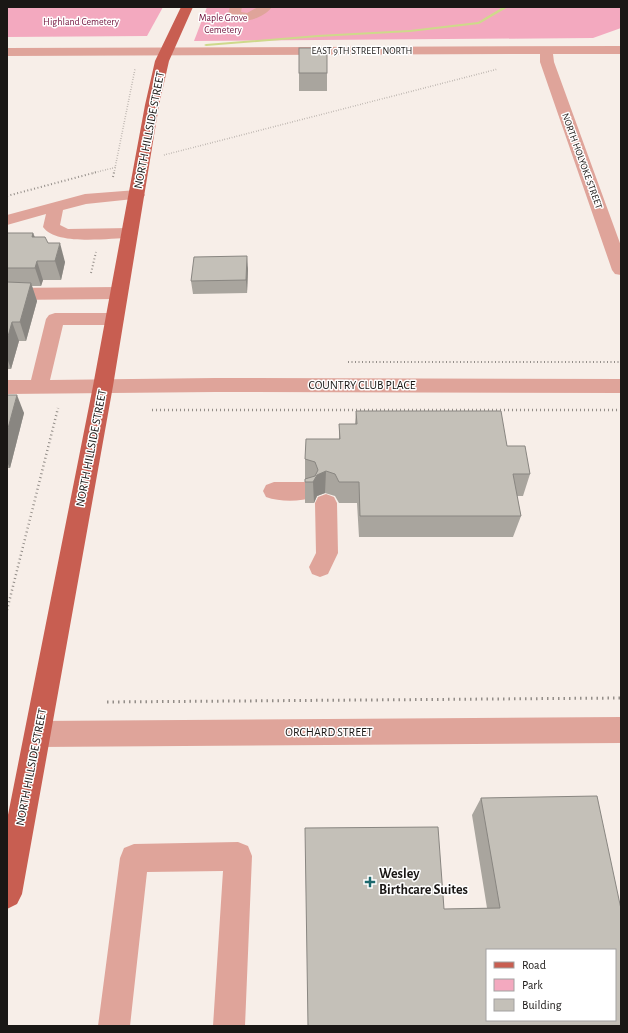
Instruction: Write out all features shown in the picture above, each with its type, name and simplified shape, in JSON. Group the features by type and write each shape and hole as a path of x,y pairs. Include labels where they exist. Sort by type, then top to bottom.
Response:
{"main road":[{"name":"NORTH HILLSIDE STREET","path":"7,894 103,386 152,105 162,61 187,7"}],"street":[{"path":"236,7 234,13 237,16 249,17 257,15 266,7"},
{"name":"NORTH HOLYOKE STREET","path":"546,50 547,62 621,270"},
{"name":"EAST 9TH STREET NORTH","path":"7,52 621,50"},
{"path":"7,220 85,199 137,195"},
{"path":"56,207 51,227 64,242 130,233"},
{"path":"7,294 51,287 119,293"},
{"path":"39,387 55,319 115,318"},
{"name":"COUNTRY CLUB PLACE","path":"7,387 215,385 621,386"},
{"path":"274,491 306,491"},
{"path":"320,567 327,553 326,503"},
{"name":"ORCHARD STREET","path":"38,734 621,730"},
{"path":"114,1026 134,858 238,856 229,1026"}],"path":[{"path":"7,196 500,69"},
{"path":"347,362 621,362"},
{"path":"152,410 621,410"},
{"path":"107,702 621,698"}],"green space":[{"name":"Highland Cemetery","path":"7,7 163,7 147,36 7,37"},
{"name":"Maple Grove Cemetery","path":"207,7 621,7 621,28 593,38 194,41"}],"building":[{"path":"299,48 327,48 327,73 299,73"},
{"path":"7,233 33,233 32,237 45,237 48,243 60,243 55,261 37,261 35,268 7,268"},
{"path":"247,256 246,280 191,281 194,257"},
{"path":"7,282 31,283 20,322 12,322 7,340"},
{"path":"7,395 17,395 7,432"},
{"path":"356,411 501,411 507,446 525,446 530,474 513,474 521,516 360,516 359,482 339,482 335,474 326,471 317,475 313,482 305,482 305,479 315,476 318,470 315,462 305,459 306,439 340,439 339,424 357,424"},
{"name":"Wesley Birthcare Suites","path":"597,796 621,909 621,1026 308,1026 305,828 438,827 444,909 500,908 481,798"}],"waterway":[{"path":"206,45 318,36 410,31 479,23 506,7"}],"place":[{"name":"Wesley Birthcare Suites","path":"370,882"}]}
